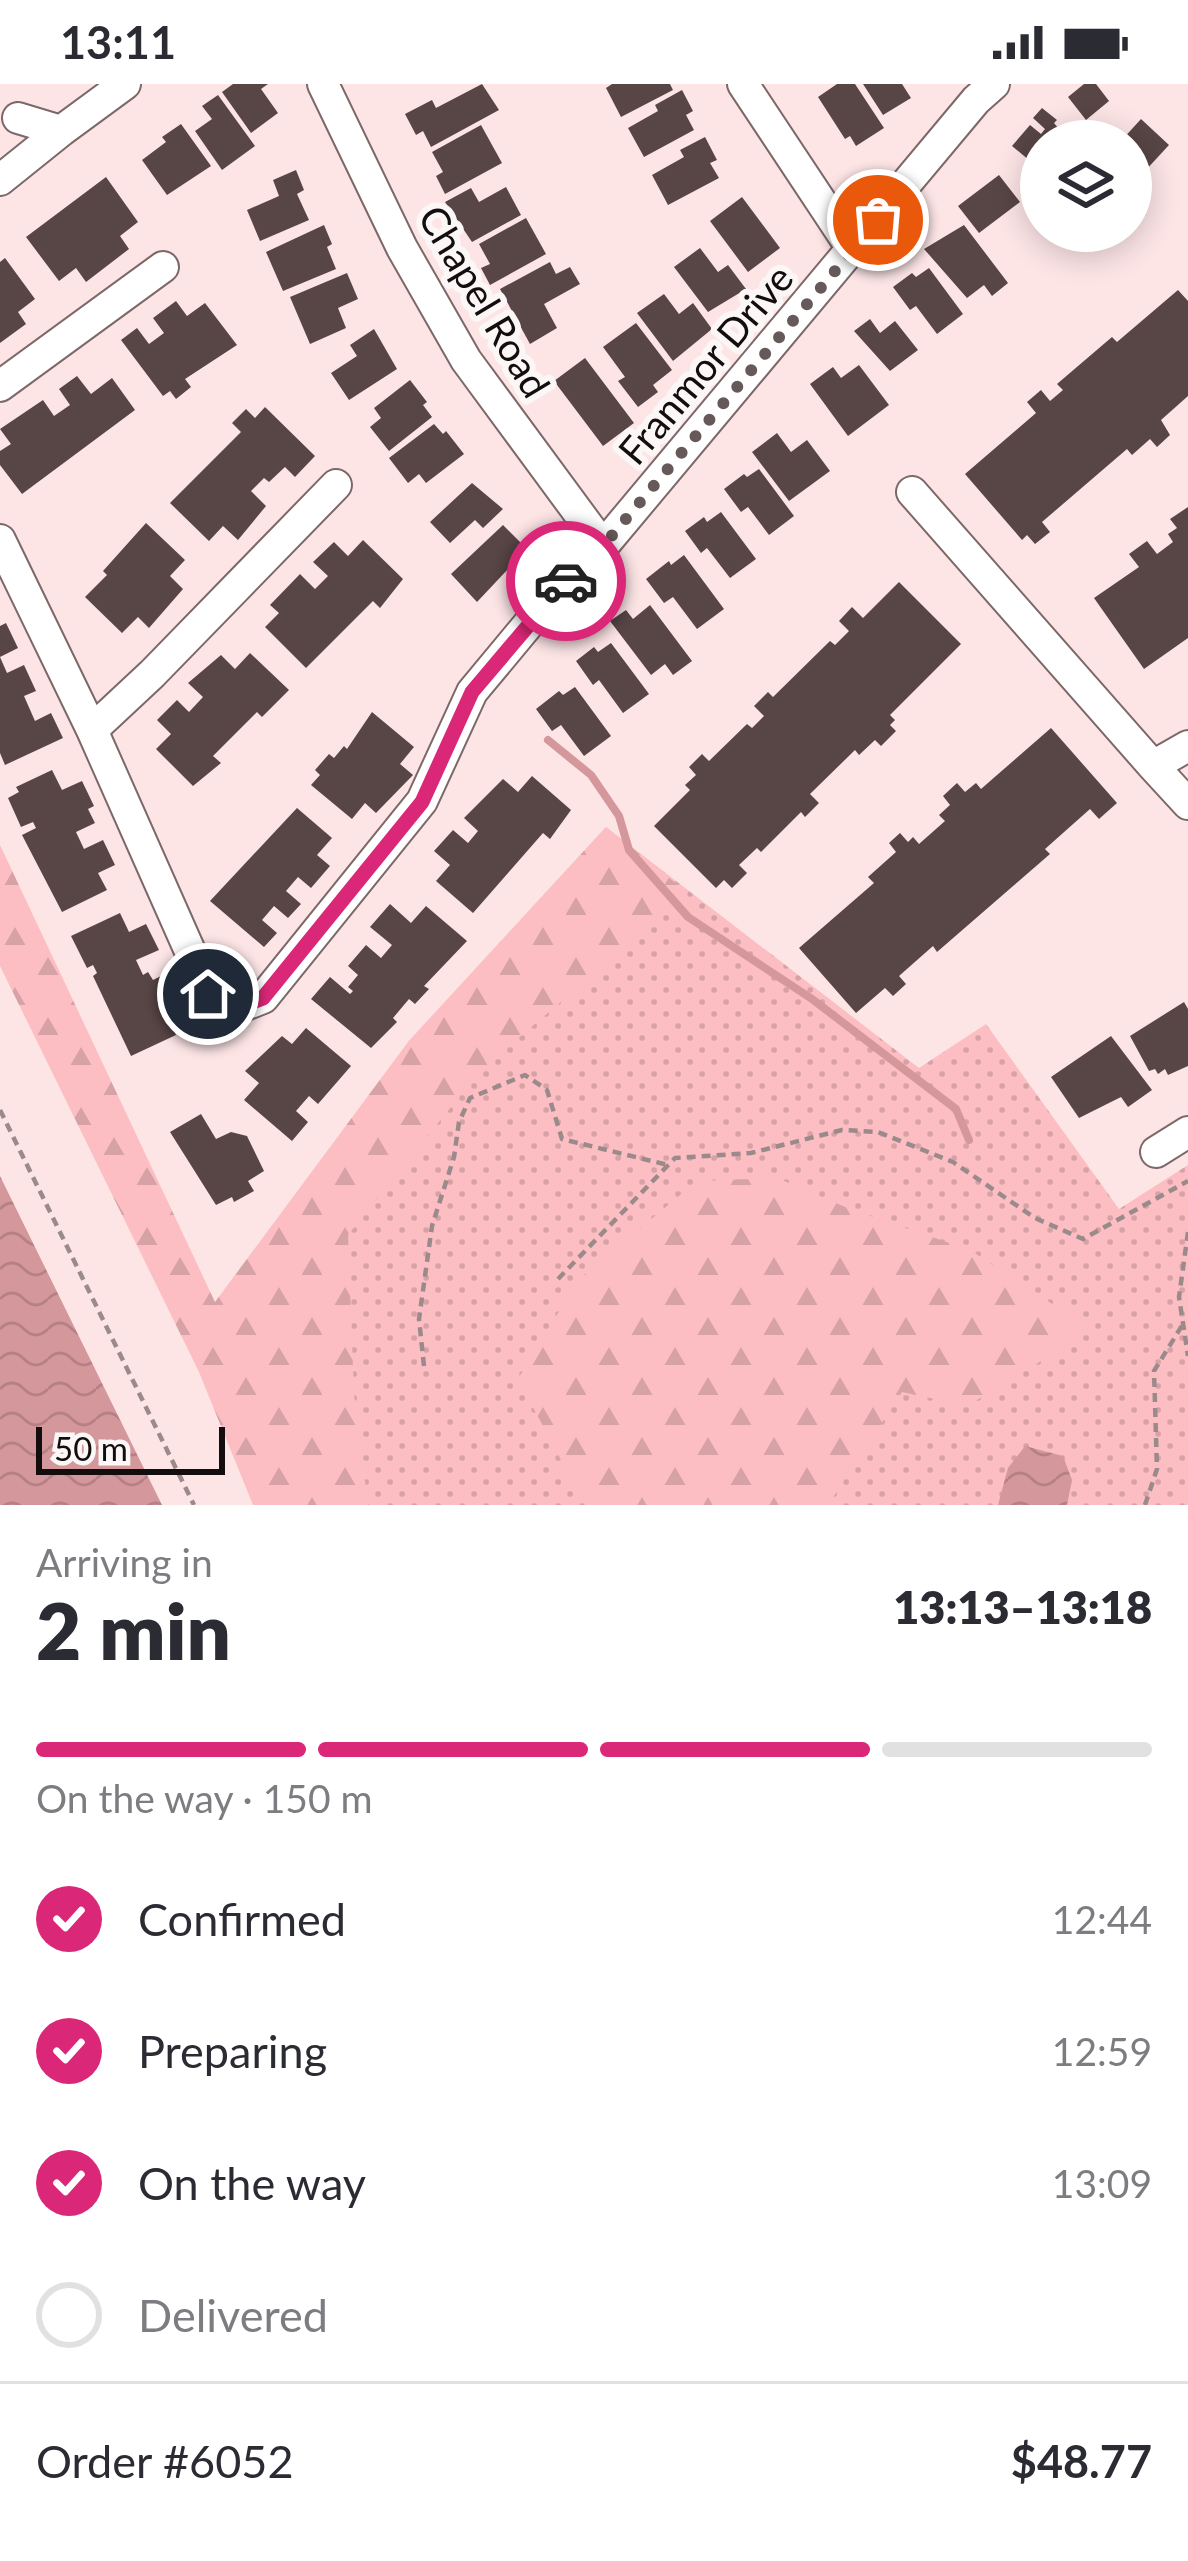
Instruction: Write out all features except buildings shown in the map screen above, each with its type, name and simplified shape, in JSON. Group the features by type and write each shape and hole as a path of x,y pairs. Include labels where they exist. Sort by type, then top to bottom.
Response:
{"street":[{"path":"0,180 125,84"},
{"name":"Chapel Road","path":"323,84 402,248 466,359 603,546"},
{"path":"742,84 853,250"},
{"name":"Franmor Drive","path":"92,730 208,994 235,1009 263,998 422,802 472,692 561,586 603,546 994,84"},
{"path":"18,118 61,131"},
{"path":"0,386 163,266"},
{"path":"0,540 92,730 336,485"},
{"path":"912,492 1188,804"},
{"path":"1153,766 1188,746"},
{"path":"1156,1151 1188,1132"}],"path":[{"path":"424,1366 419,1319 432,1226 454,1157 459,1122 470,1098 525,1075 547,1090 562,1139 668,1165"},
{"path":"0,1110 194,1505"},
{"path":"558,1279 675,1158 751,1153 842,1130 878,1132 952,1162 1035,1218 1083,1239 1188,1181"},
{"path":"1188,1232 1179,1297 1188,1356"},
{"path":"1145,1505 1157,1469 1154,1371 1183,1324"}],"green space":[{"path":"606,827 919,1068 986,1024 1119,1209 1188,1165 1188,1505 253,1505 408,1042"},
{"path":"606,827 688,893 480,1071 348,1235 354,1394 368,1505 253,1505 199,1372 0,966 0,845 215,1302 408,1042"},
{"path":"777,1178 970,1250 1092,1330 967,1406 902,1392 828,1505 585,1505 518,1379 578,1280 697,1181"}],"water":[{"path":"0,1176 162,1505 0,1505"},
{"path":"1025,1446 1063,1456 1072,1480 1067,1505 998,1505 1008,1468"}],"waterway":[{"path":"548,740 591,775 619,816 629,850 688,917 812,999 956,1109 969,1140"}],"way so far":[{"path":"566,581 603,546 878,220"}],"route":[{"path":"208,994 235,1009 263,998 422,802 472,692 566,581"}]}
